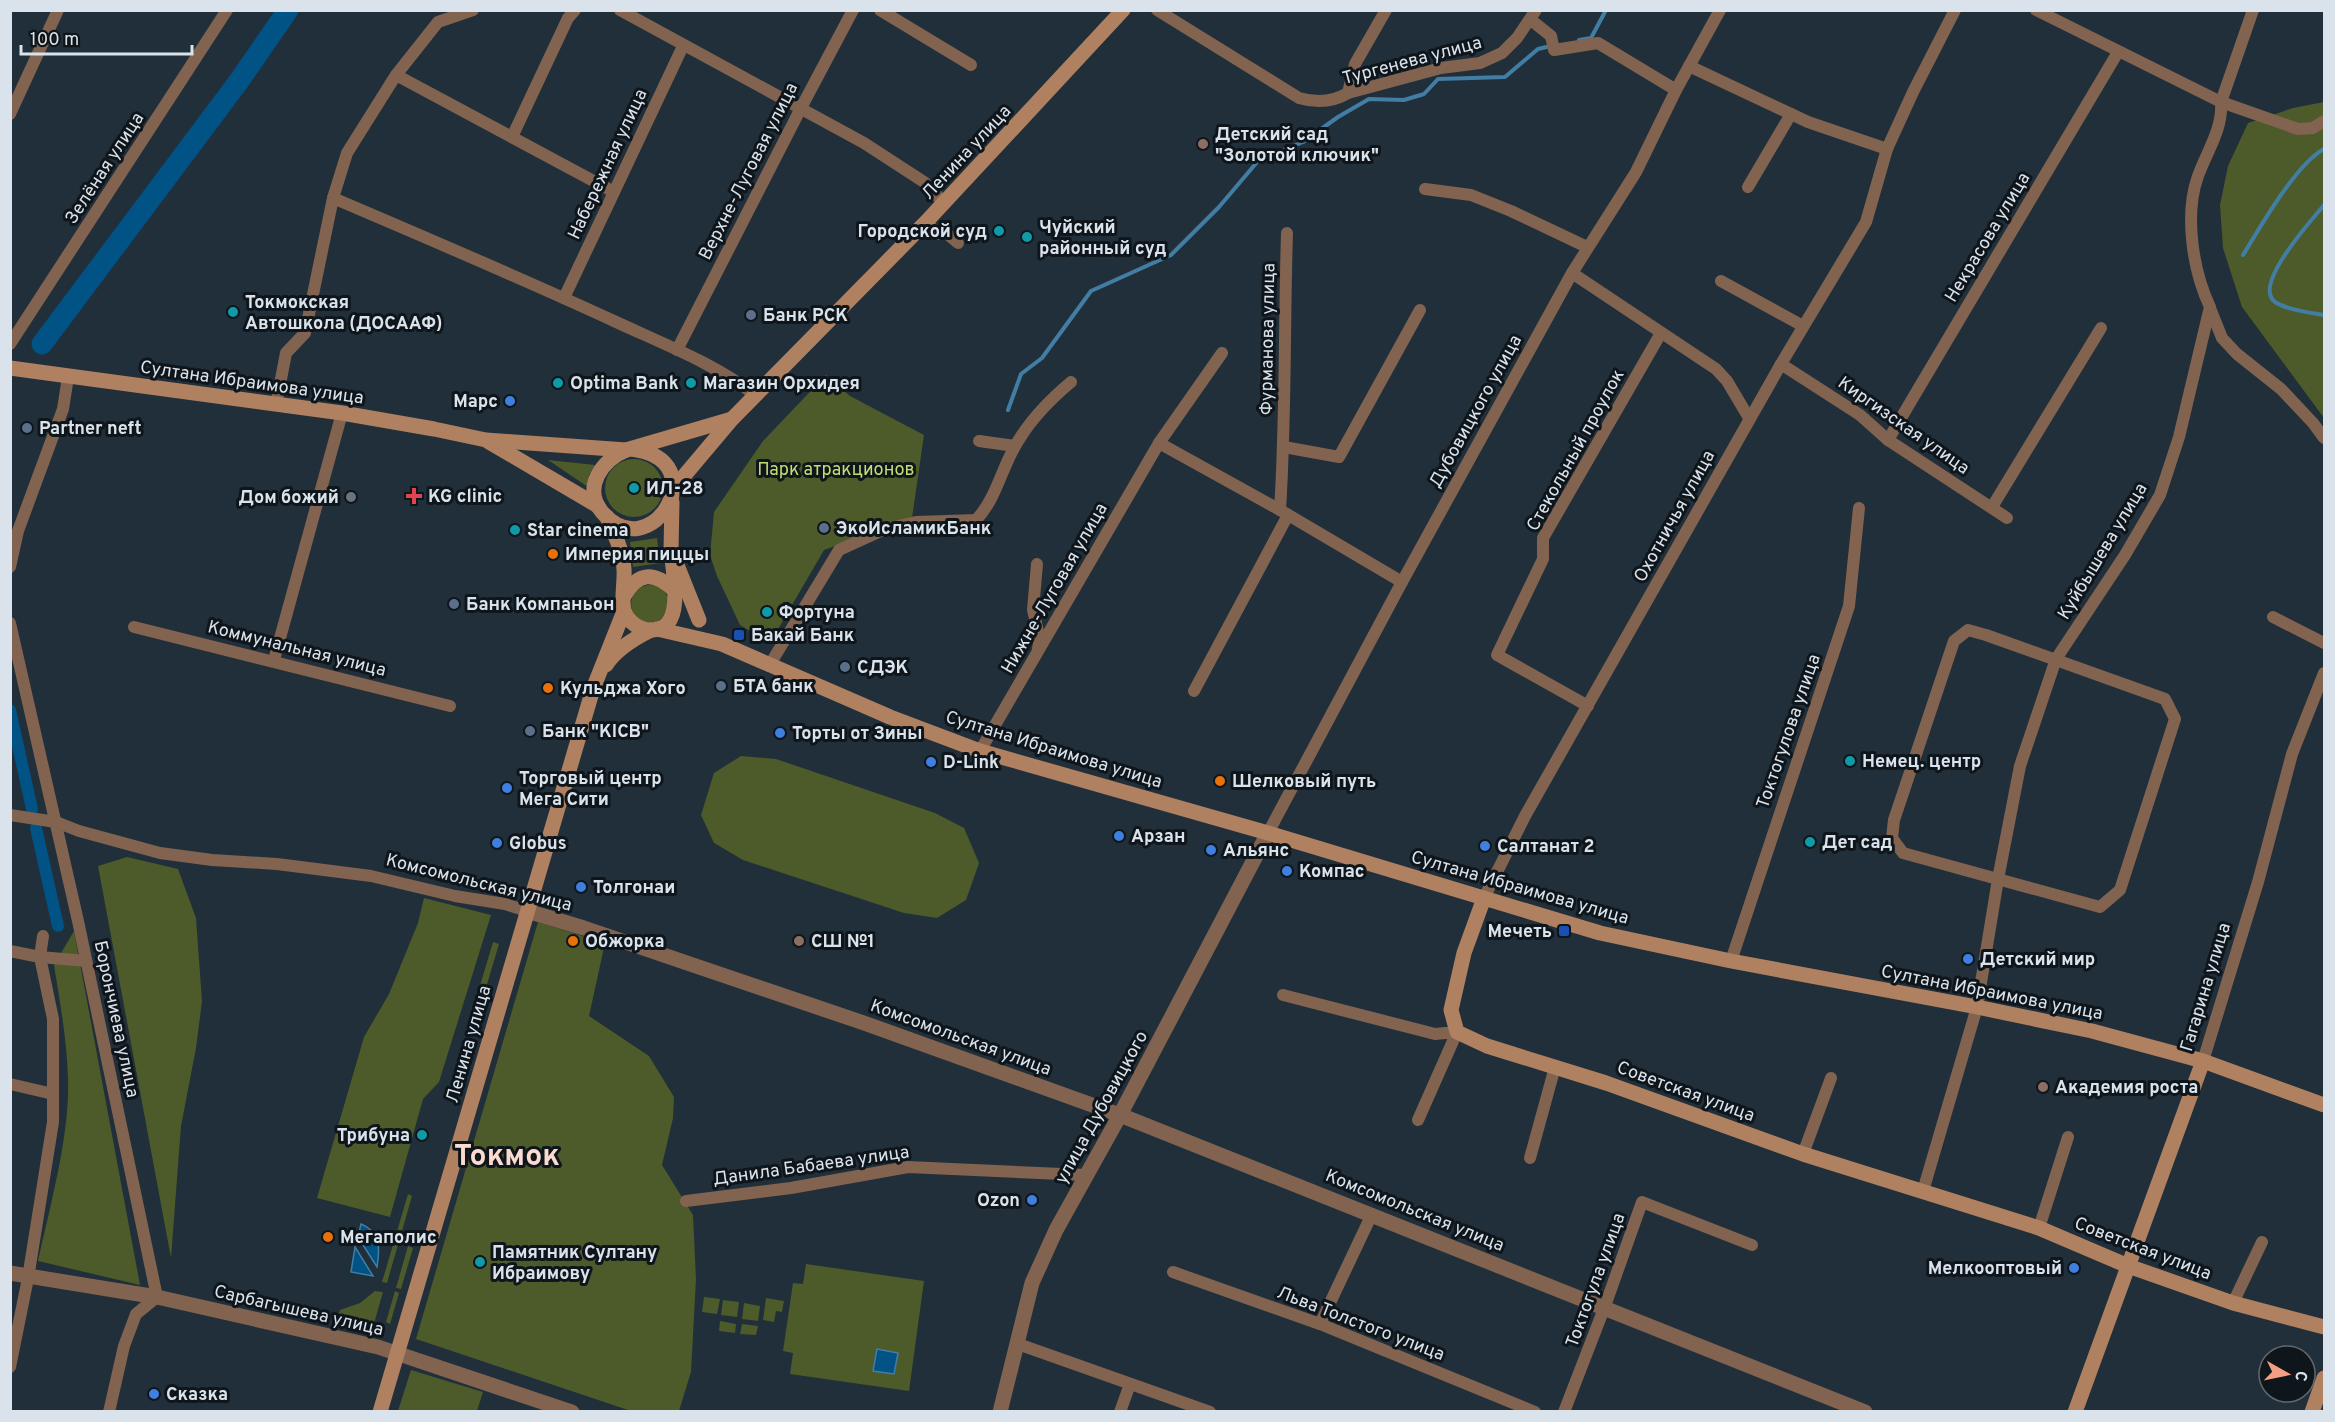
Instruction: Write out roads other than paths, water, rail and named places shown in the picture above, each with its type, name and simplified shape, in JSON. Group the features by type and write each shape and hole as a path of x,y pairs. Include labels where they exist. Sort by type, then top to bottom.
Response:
{"main road":[{"name":"Ленина улица","path":"714,439 945,203 1123,10"},
{"name":"Султана Ибраимова улица","path":"10,368 342,413 486,440"},
{"path":"722,644 654,629 641,629 632,623 624,604 624,568 619,545 602,511 595,489 599,471 614,455 732,419"},
{"path":"486,440 624,526 644,526 652,524 663,514 673,493 714,439"},
{"path":"670,523 684,492 714,439"},
{"path":"486,440 650,452 664,463 671,476 673,493 670,523 675,613 668,623 634,639 610,659 593,688"},
{"path":"671,550 699,620"},
{"path":"593,688 630,585 640,578 654,576 664,580 722,644"},
{"path":"634,639 689,637"},
{"name":"Султана Ибраимова улица","path":"722,644 890,717 980,750 1268,833 1600,933 1731,961 2092,1031 2203,1061 2325,1106"},
{"name":"Ленина улица","path":"380,1412 593,688"},
{"path":"1457,1032 1451,1010 1464,953 1484,898"},
{"name":"Советская улица","path":"1457,1032 1487,1046 1653,1099 1803,1154 2039,1228 2128,1266 2233,1303 2325,1327"},
{"name":"Гагарина улица","path":"2075,1412 2203,1061"},
{"path":"2312,1412 2325,1378"}],"street":[{"path":"10,114 58,10"},
{"name":"Зелёная улица","path":"10,344 227,10"},
{"path":"276,405 286,353 305,333 333,198 347,153 396,75 438,22 473,10"},
{"path":"512,137 568,18 575,10"},
{"path":"620,10 864,143 924,183 945,203"},
{"name":"Верхне-Луговая улица","path":"677,350 853,10"},
{"path":"880,10 971,65"},
{"name":"Тургенева улица","path":"1157,10 1299,98 1312,102 1339,98 1348,93 1440,68 1480,63 1502,52 1534,15"},
{"path":"1348,93 1355,64 1386,10"},
{"name":"Дубовицкого улица","path":"1268,833 1401,582 1572,273 1636,172 1676,90 1720,10"},
{"name":"Охотничья улица","path":"1484,898 1525,816 1749,418 1866,222 1887,149 1955,10"},
{"path":"2036,10 2221,102 2298,129 2313,128 2325,121"},
{"path":"2253,10 2221,102 2222,116 2197,178 2192,213 2194,258 2203,293 2222,338 2237,354 2281,389 2325,438"},
{"path":"1534,15 1551,36 1554,50 1598,43 1676,90"},
{"name":"Набережная улица","path":"564,298 683,46"},
{"name":"Некрасова улица","path":"1888,440 2118,52"},
{"path":"1689,66 1808,122 1887,149"},
{"path":"396,75 614,192"},
{"path":"1748,187 1791,114"},
{"path":"1425,189 1471,195 1587,247"},
{"path":"333,198 564,298 677,350 733,379 755,395"},
{"path":"926,222 938,234 945,232 958,243"},
{"name":"Фурманова улица","path":"1194,692 1284,512 1287,232"},
{"path":"1572,273 1716,369 1727,381 1749,418"},
{"path":"1720,281 1803,326"},
{"name":"Куйбышева улица","path":"1923,1191 1977,1007 1998,879 2020,766 2056,659 2125,555 2160,495 2179,437 2210,307"},
{"path":"1284,447 1339,457 1420,310"},
{"path":"1992,507 2101,328"},
{"name":"Стекольный проулок","path":"1588,706 1497,655 1543,559 1543,538 1661,333"},
{"name":"Нижне-Луговая улица","path":"980,750 1159,443 1222,353"},
{"name":"Киргизская улица","path":"1781,364 1860,415 1888,440 2007,518"},
{"path":"10,567 18,531 63,409 64,377"},
{"path":"769,666 839,550 885,529 916,522 976,520 987,508 1020,438 1057,394 1071,382"},
{"path":"274,660 342,413"},
{"path":"979,441 1016,446"},
{"path":"1159,443 1284,512 1401,582"},
{"name":"Токтогулова улица","path":"1731,961 1849,606 1859,508"},
{"path":"1037,564 1033,610 1040,640 1037,652"},
{"path":"2273,617 2325,643"},
{"name":"Борончиева улица","path":"10,623 56,822 157,1297"},
{"name":"Коммунальная улица","path":"134,627 274,660 450,706"},
{"path":"1968,630 1986,634 2165,699 2175,719 2120,890 2100,907 1998,879 1903,853 1892,838 1894,819 1954,641 1968,630"},
{"name":"Гагарина улица","path":"2203,1061 2258,882 2292,754 2325,673"},
{"name":"Комсомольская улица","path":"10,815 56,822 79,831 160,854 277,864 371,876 455,896 505,904 584,927 841,1015 1120,1115 1605,1306 1865,1412"},
{"name":"улица Дубовицкого","path":"1000,1412 1032,1283 1085,1175 1120,1115 1268,833"},
{"path":"10,1367 28,1278 53,1122 53,1020 40,957 43,936"},
{"path":"10,951 40,957 86,961"},
{"name":"Советская улица","path":"1283,995 1435,1034 1457,1032"},
{"path":"1418,1120 1457,1032"},
{"path":"1530,1158 1555,1067"},
{"path":"1803,1154 1831,1078"},
{"path":"10,1084 53,1094"},
{"path":"2039,1228 2068,1137"},
{"name":"Данила Бабаева улица","path":"686,1201 791,1188 908,1167 1085,1175"},
{"name":"Токтогула улица","path":"1564,1412 1642,1202 1752,1245"},
{"path":"1320,1324 1372,1214"},
{"path":"2233,1303 2262,1242"},
{"name":"Льва Толстого улица","path":"1173,1272 1320,1324 1535,1412"},
{"name":"Сарбагышева улица","path":"10,1273 28,1278 157,1297 378,1347 572,1412"},
{"path":"109,1412 124,1346 136,1314 157,1297"},
{"path":"1018,1344 1209,1412"},
{"path":"1120,1412 1130,1384"}],"water":[{"path":"361,1224 368,1227 376,1236 379,1248 377,1267 358,1237"},
{"path":"355,1247 373,1276 351,1272"},
{"path":"877,1349 898,1353 894,1374 873,1371"}],"waterway":[{"path":"42,344 239,81 288,10"},
{"path":"1579,40 1591,38 1606,10"},
{"path":"1008,410 1021,374 1042,358 1091,291 1171,255 1219,207 1258,161 1303,142 1338,117 1369,99 1404,100 1424,94 1438,79 1505,77 1538,49 1551,46"},
{"path":"2243,255 2291,181 2313,157 2324,149"},
{"path":"2324,205 2288,250 2272,278 2270,290 2272,299 2281,305 2324,315"},
{"path":"10,710 32,809"},
{"path":"36,828 58,926"}],"place":[{"name":"Детский сад \"Золотой ключик\"","path":"1203,144"},
{"name":"Городской суд","path":"999,231"},
{"name":"Чуйский районный суд","path":"1027,237"},
{"name":"Токмокская Автошкола (ДОСААФ)","path":"233,312"},
{"name":"Банк РСК","path":"751,315"},
{"name":"Optima Bank","path":"558,383"},
{"name":"Магазин Орхидея","path":"691,383"},
{"name":"Марс","path":"510,401"},
{"name":"Partner neft","path":"27,428"},
{"name":"ИЛ-28","path":"634,488"},
{"name":"KG clinic","path":"414,496"},
{"name":"Дом божий","path":"351,497"},
{"name":"ЭкоИсламикБанк","path":"824,528"},
{"name":"Star cinema","path":"515,530"},
{"name":"Империя пиццы","path":"553,554"},
{"name":"Банк Компаньон","path":"454,604"},
{"name":"Фортуна","path":"767,612"},
{"name":"Бакай Банк","path":"739,635"},
{"name":"СДЭК","path":"845,667"},
{"name":"БТА банк","path":"721,686"},
{"name":"Кульджа Хого","path":"548,688"},
{"name":"Банк \"KICB\"","path":"530,731"},
{"name":"Торты от Зины","path":"780,733"},
{"name":"Немец. центр","path":"1850,761"},
{"name":"D-Link","path":"931,762"},
{"name":"Шелковый путь","path":"1220,781"},
{"name":"Торговый центр Мега Сити","path":"507,788"},
{"name":"Арзан","path":"1119,836"},
{"name":"Дет сад","path":"1810,842"},
{"name":"Globus","path":"497,843"},
{"name":"Салтанат 2","path":"1485,846"},
{"name":"Альянс","path":"1211,850"},
{"name":"Компас","path":"1287,871"},
{"name":"Толгонаи","path":"581,887"},
{"name":"Мечеть","path":"1564,931"},
{"name":"Обжорка","path":"573,941"},
{"name":"СШ №1","path":"799,941"},
{"name":"Детский мир","path":"1968,959"},
{"name":"Академия роста","path":"2043,1087"},
{"name":"Трибуна","path":"422,1135"},
{"name":"Ozon","path":"1032,1200"},
{"name":"Мегаполис","path":"328,1237"},
{"name":"Памятник Султану Ибраимову","path":"480,1262"},
{"name":"Мелкооптовый","path":"2074,1268"},
{"name":"Сказка","path":"154,1394"}],"district":[{"name":"Токмок","path":"507,1155"}],"park label":[{"name":"Парк атракционов","path":"836,469"}]}
